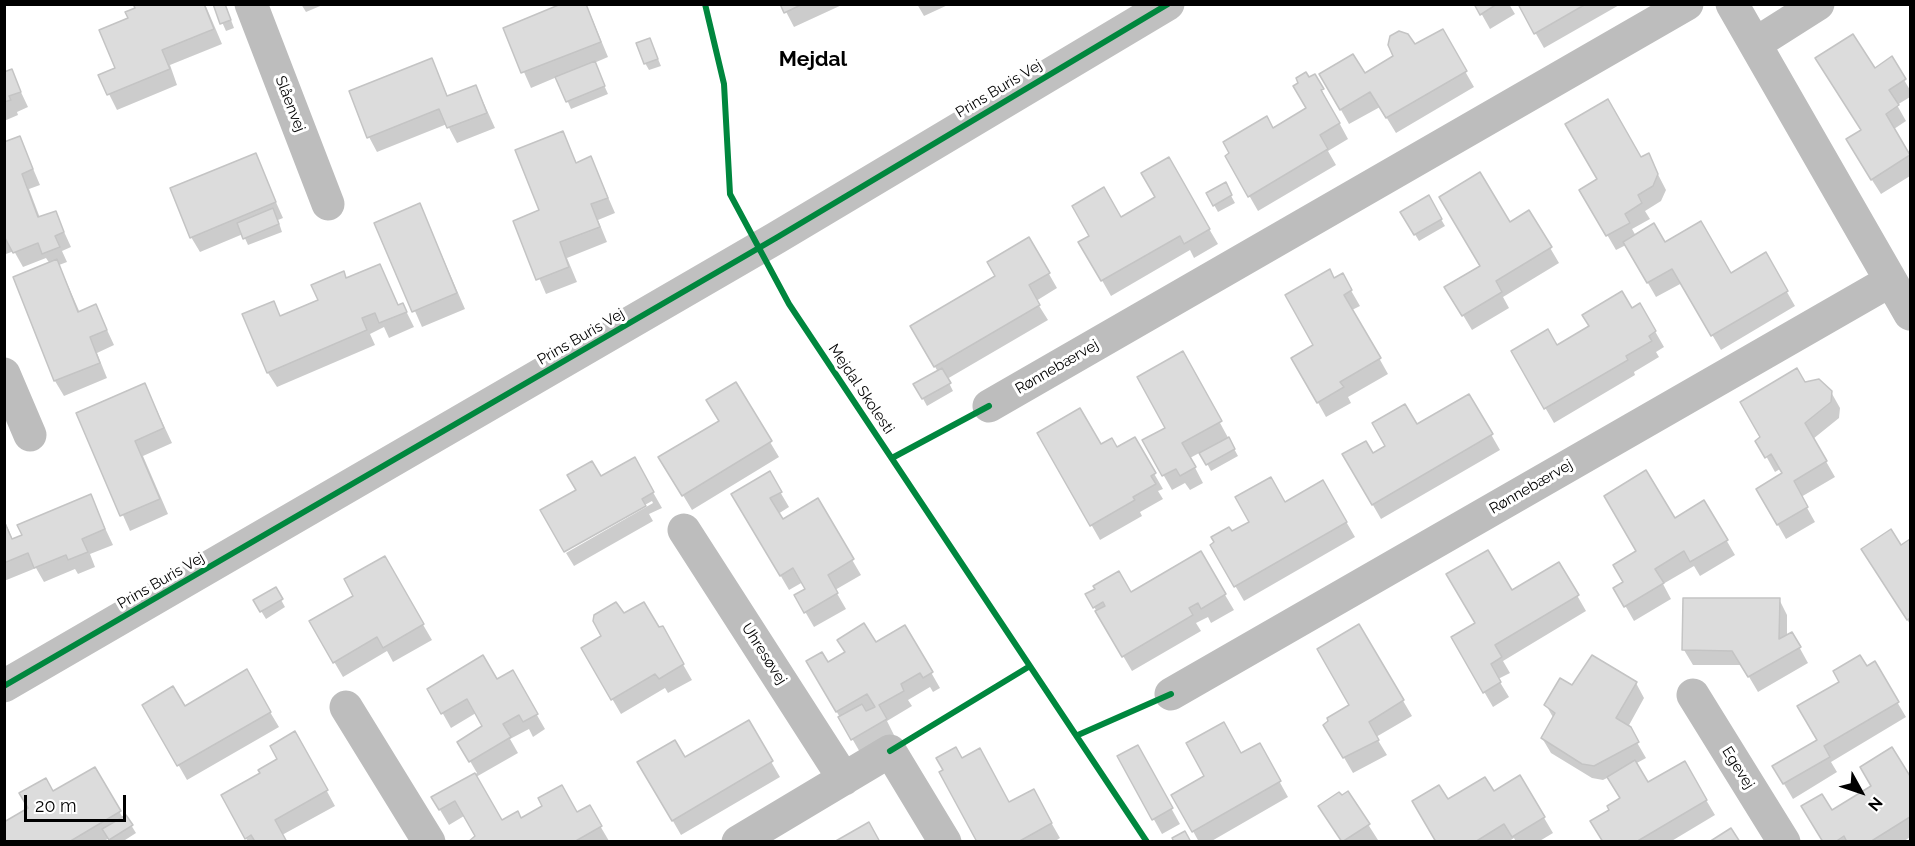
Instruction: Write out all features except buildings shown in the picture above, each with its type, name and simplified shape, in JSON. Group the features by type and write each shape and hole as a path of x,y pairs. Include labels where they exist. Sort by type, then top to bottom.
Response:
{"street":[{"name":"Slåenvej","path":"251,4 328,204"},
{"name":"Prins Buris Vej","path":"4,686 776,238 1168,4"},
{"name":"Rønnebærvej","path":"989,406 1687,4"},
{"path":"1732,4 1911,314"},
{"path":"1755,44 1818,4"},
{"name":"Rønnebærvej","path":"1172,694 1890,281"},
{"path":"4,374 30,435"},
{"name":"Uhresøvej","path":"684,530 844,779"},
{"name":"Egevej","path":"1693,695 1784,842"},
{"path":"346,707 429,842"},
{"path":"738,842 890,751 945,842"}],"cycle path":[{"name":"Mejdal Skolesti","path":"705,4 724,84 730,194 789,304 1147,842"},
{"path":"4,686 776,238 1168,4"},
{"path":"892,458 989,406"},
{"path":"890,751 1030,666"},
{"path":"1078,735 1171,694"}],"district":[{"name":"Mejdal","path":"813,60"}]}
